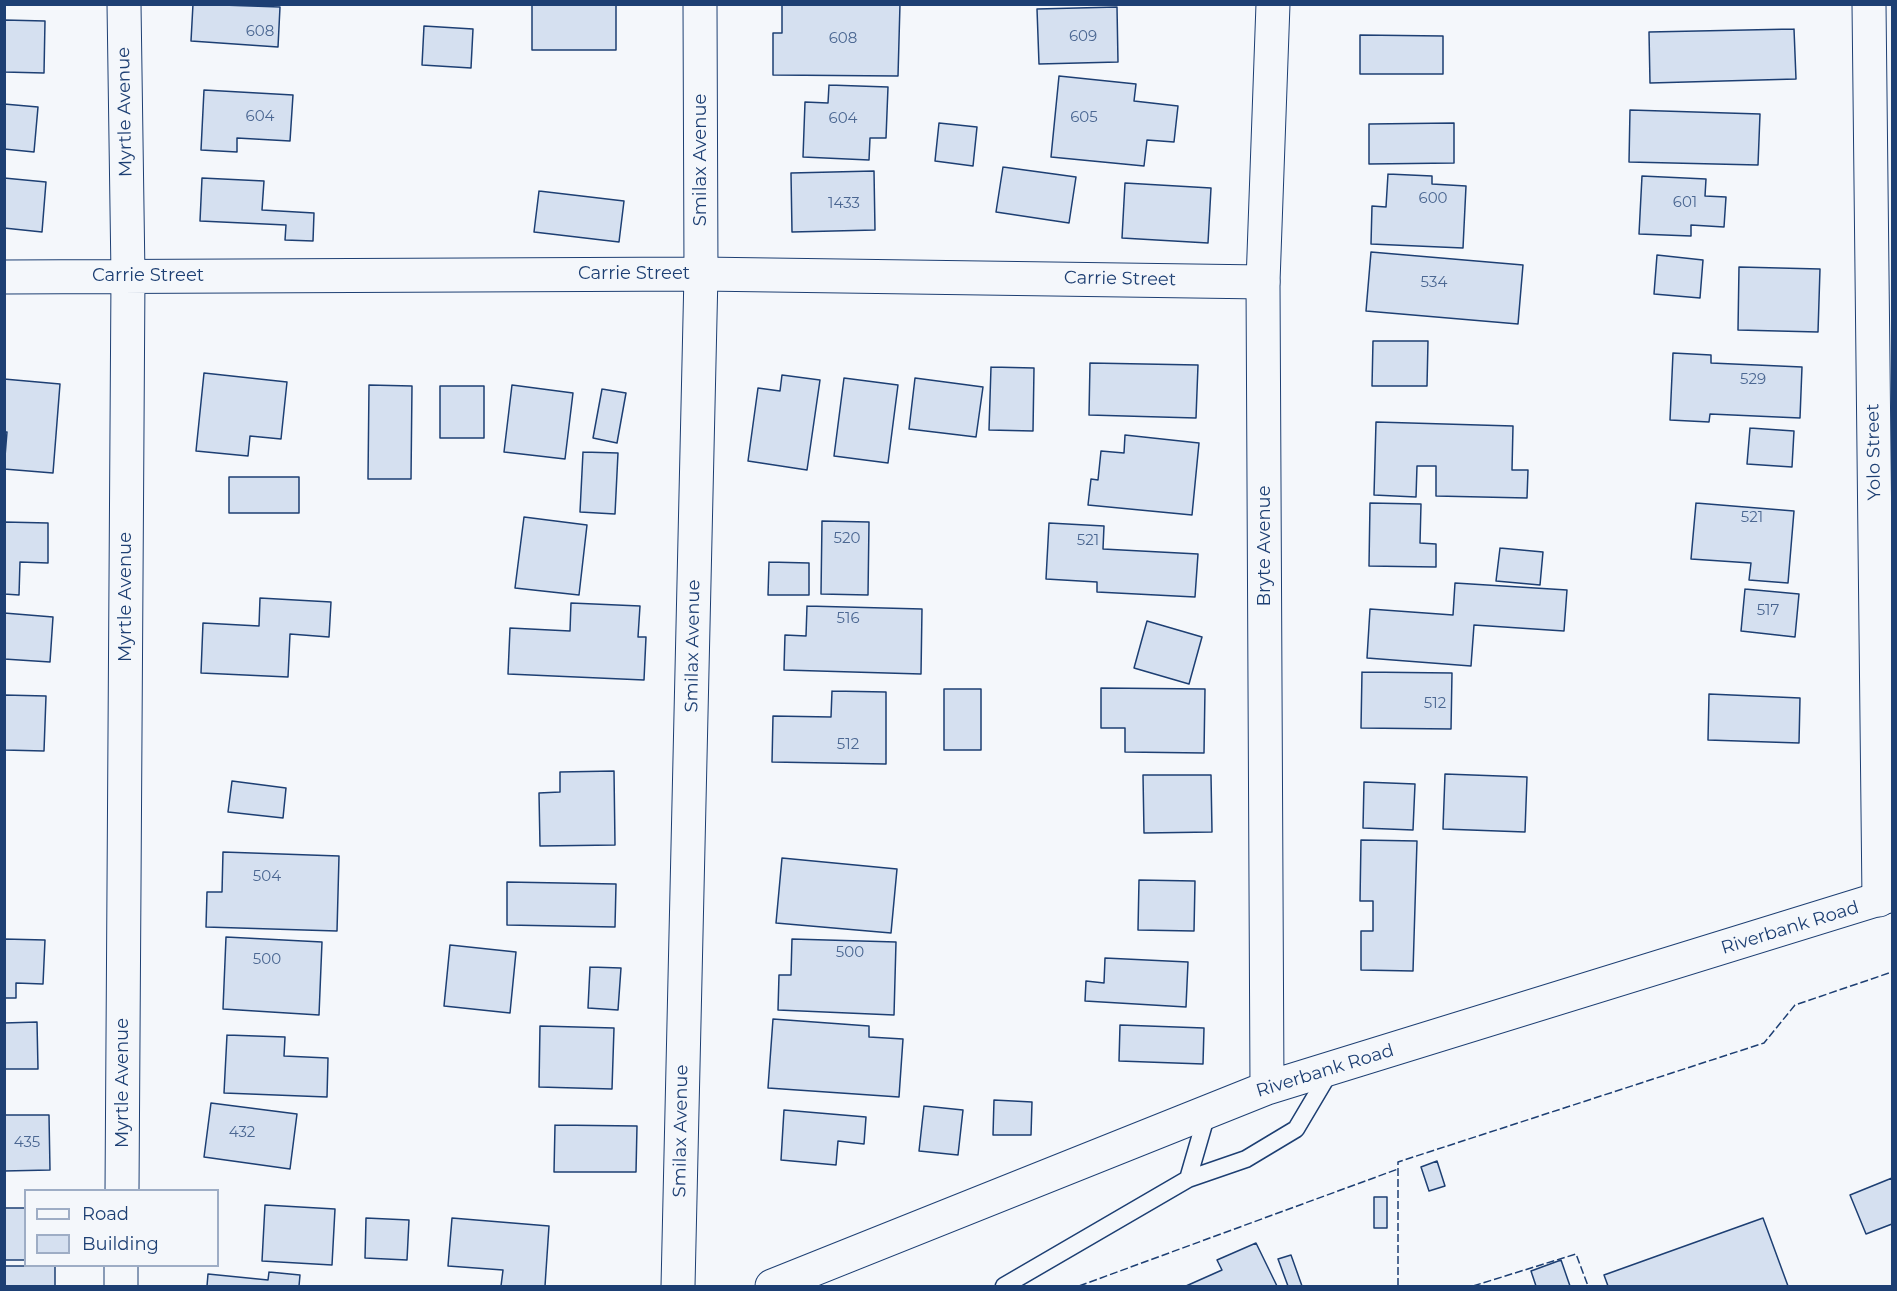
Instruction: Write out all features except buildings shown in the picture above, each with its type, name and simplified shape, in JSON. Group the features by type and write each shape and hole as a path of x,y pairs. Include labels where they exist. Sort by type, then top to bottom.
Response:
{"street":[{"name":"Myrtle Avenue","path":"122,1189 128,276 124,4"},
{"name":"Smilax Avenue","path":"678,1287 701,274 700,4"},
{"name":"Bryte Avenue","path":"1267,1088 1263,282 1273,4"},
{"name":"Yolo Street","path":"1869,4 1886,898"},
{"name":"Carrie Street","path":"4,277 701,274 1263,282"},
{"name":"Riverbank Road","path":"772,1287 1267,1088 1886,898"},
{"path":"121,1267 121,1287"}],"lane":[{"path":"1004,1287 1188,1179 1246,1159 1296,1129 1332,1068"},
{"path":"1188,1179 1209,1110"}],"fence":[{"path":"1398,1286 1398,1162 1764,1043 1795,1005 1892,972"},
{"path":"1079,1286 1398,1169"},
{"path":"1473,1286 1576,1254 1588,1286"}]}
